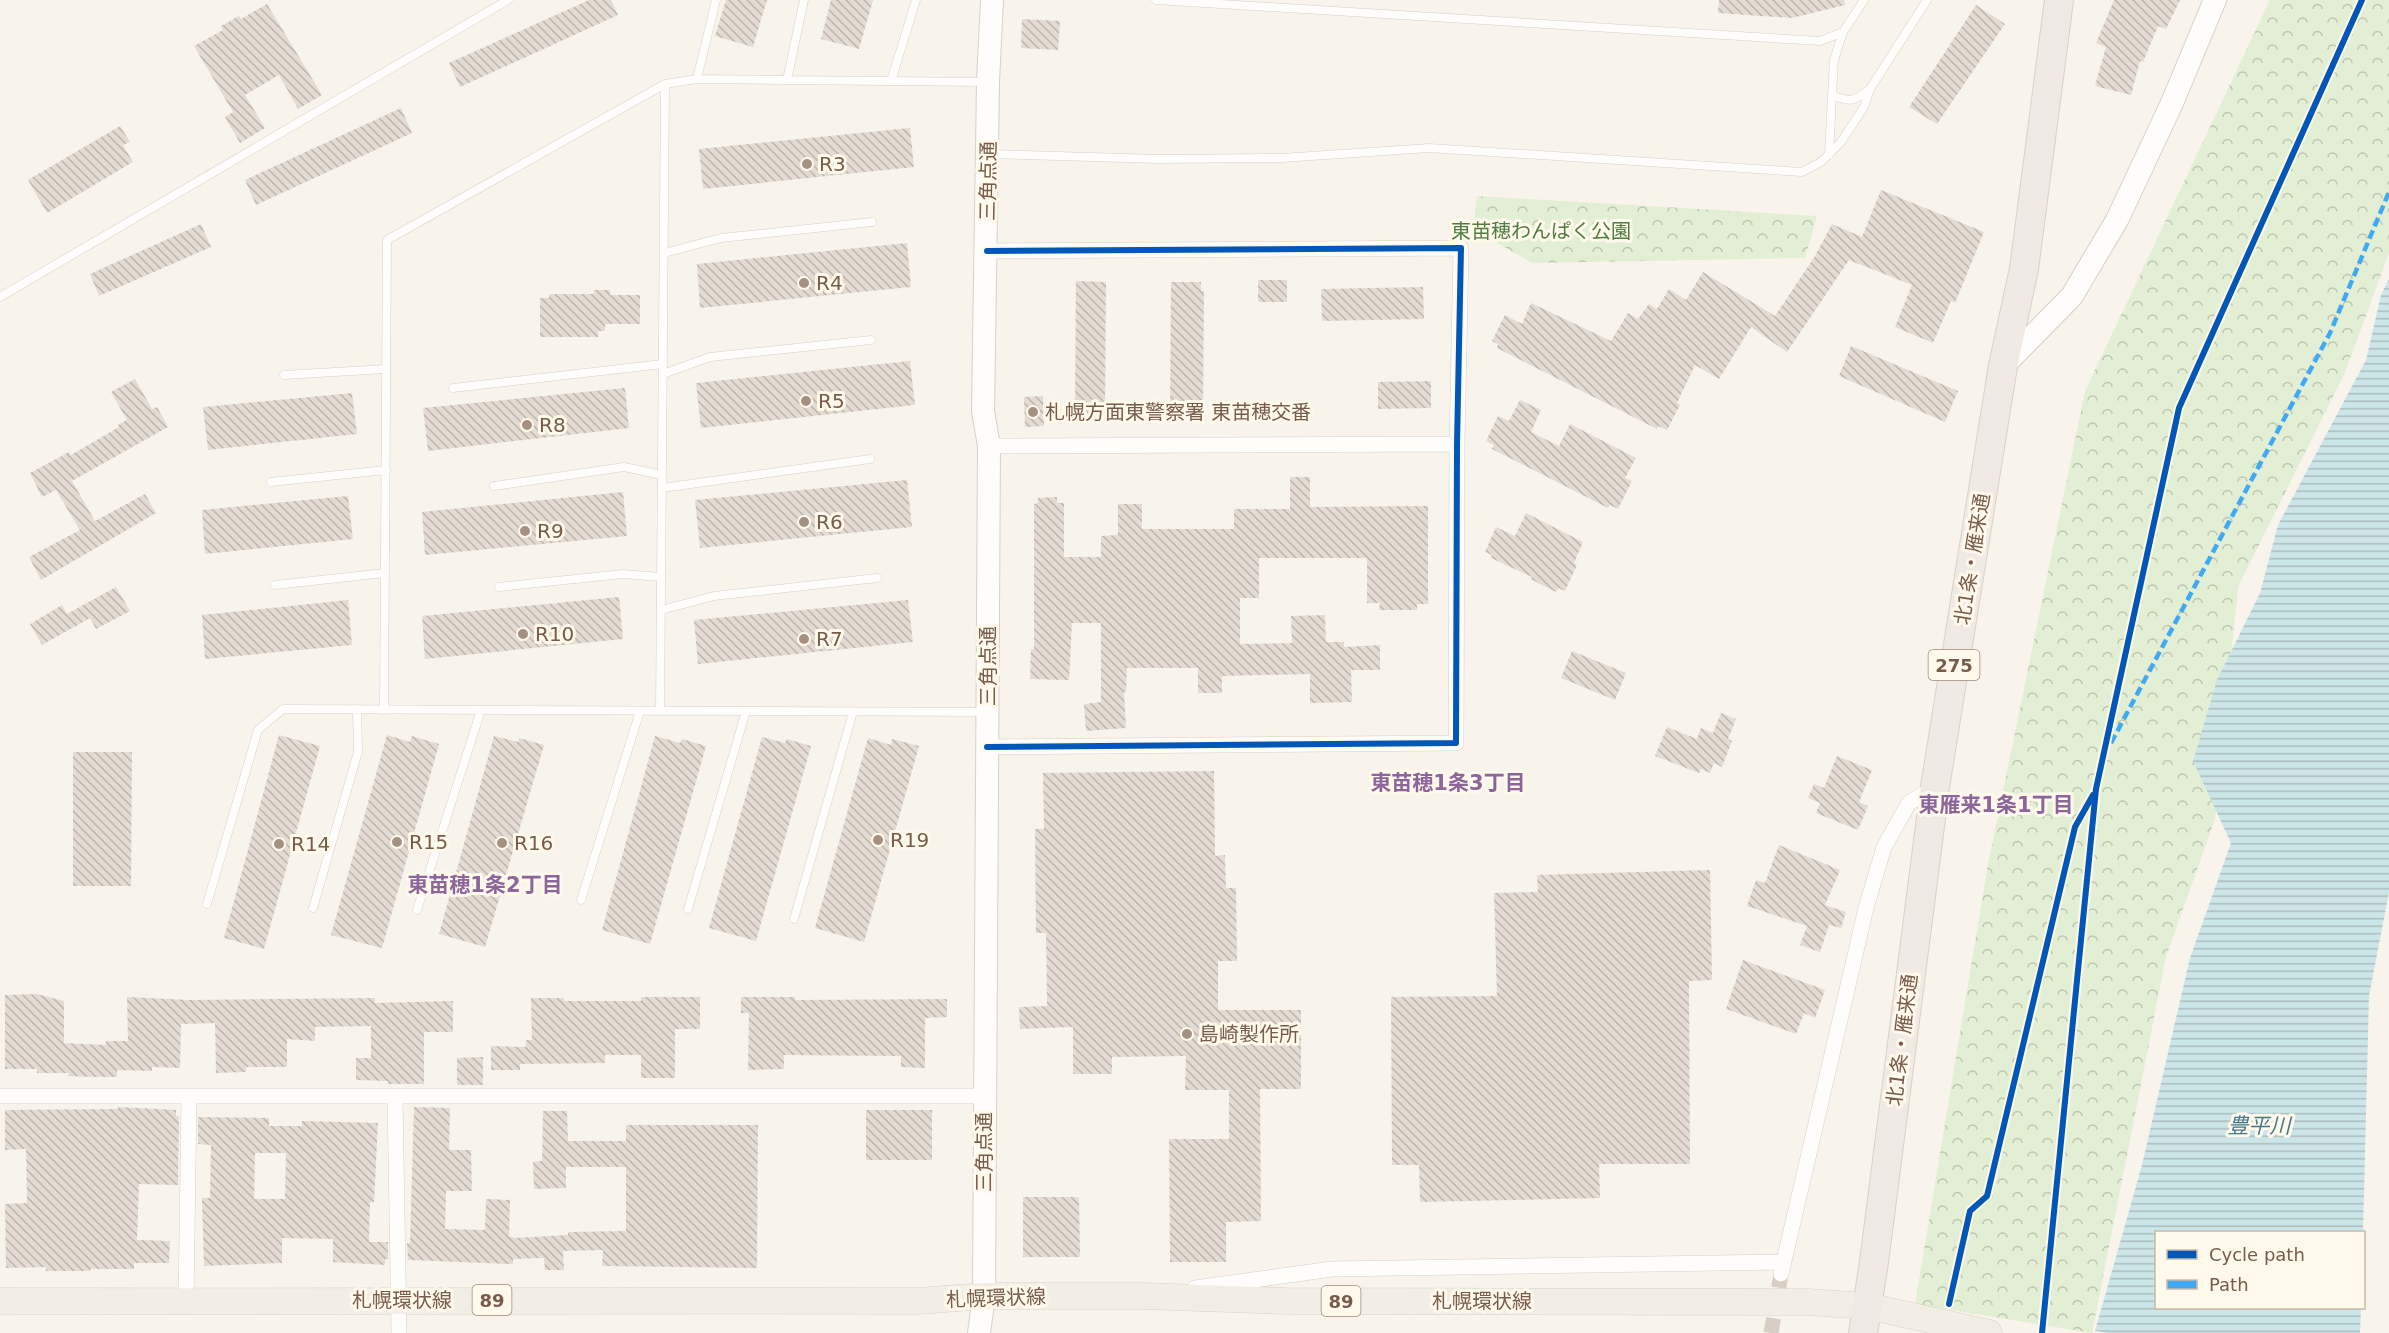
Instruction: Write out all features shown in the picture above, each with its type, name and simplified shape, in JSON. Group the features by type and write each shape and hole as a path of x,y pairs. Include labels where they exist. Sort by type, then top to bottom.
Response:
{"highway":[{"name":"北1条・雁来通","path":"1865,1319 1935,787 2003,366 2024,269 2058,0"}],"main road":[{"name":"札幌環状線","path":"0,1301 186,1303 399,1300 918,1300 984,1296 1144,1296 1287,1301 1699,1300 1808,1302 1865,1319 1951,1326 1989,1333"}],"street":[{"name":"三角点通","path":"979,1333 984,1296 989,446 983,411 988,82 992,0"},
{"path":"2003,366 2072,296 2117,220 2172,103 2215,0"},
{"path":"987,251 1461,248 1456,444 1456,743 987,747"},
{"path":"989,446 1456,444"},
{"path":"1144,1296 1332,1269 1782,1268 1866,908 1884,847 1910,803 1935,787"},
{"path":"0,1096 985,1096"},
{"path":"186,1303 189,1096"},
{"path":"395,1096 399,1333"}],"lane":[{"path":"0,297 508,0"},
{"path":"697,79 716,0"},
{"path":"787,80 804,0"},
{"path":"891,81 916,0"},
{"path":"1156,0 1820,41 1843,32"},
{"path":"1829,155 1834,60 1843,32 1864,0"},
{"path":"988,154 1158,159 1282,158 1429,148 1802,172 1829,155 1864,106 1870,89 1927,0"},
{"path":"384,710 387,240 665,84 697,79 988,82"},
{"path":"660,711 665,84"},
{"path":"1832,95 1847,101 1857,98 1870,89"},
{"path":"664,253 721,238 872,222"},
{"path":"663,374 711,357 871,340"},
{"path":"453,388 663,364"},
{"path":"284,375 386,369"},
{"path":"662,489 870,459"},
{"path":"494,486 624,467 662,475"},
{"path":"271,482 386,470"},
{"path":"275,585 385,573"},
{"path":"499,587 623,574 660,577"},
{"path":"661,610 714,596 877,578"},
{"path":"207,904 258,730 283,709 987,712"},
{"path":"314,908 358,752 357,709"},
{"path":"417,910 481,710"},
{"path":"581,900 640,711"},
{"path":"688,909 746,711"},
{"path":"794,918 853,712"}],"green space":[{"path":"2270,0 2389,0 2389,253 2344,375 2238,587 2215,819 2166,957 2092,1333 1915,1304 1988,864 2085,391"},
{"name":"東苗穂わんぱく公園","path":"1477,196 1817,216 1805,258 1532,263 1473,229"}],"water":[{"name":"豊平川","path":"2389,279 2389,892 2369,996 2363,1231 2155,1231 2155,1309 2361,1309 2360,1333 2110,1333 2095,1331 2142,1165 2190,958 2231,843 2193,761 2217,680 2260,593 2278,525 2366,360 2381,295"}],"building":[{"path":"589,0 611,0 618,15 460,87 449,63"},
{"path":"726,0 767,0 753,47 715,36"},
{"path":"831,0 873,0 859,49 821,39"},
{"path":"1719,0 1844,0 1845,5 1792,18 1718,13"},
{"path":"2114,0 2180,0 2166,29 2158,26 2143,62 2140,61 2131,95 2095,86 2106,47 2096,43"},
{"path":"267,4 322,95 298,109 279,75 245,95 265,128 240,143 225,117 233,112 194,46 223,30 221,26 239,16 241,19"},
{"path":"1976,5 2005,24 1937,124 1909,107"},
{"path":"1022,19 1060,21 1058,50 1021,48"},
{"path":"401,108 412,133 256,205 245,180"},
{"path":"120,126 130,142 123,145 133,162 47,213 28,180"},
{"name":"R3","path":"910,128 914,167 703,189 699,149"},
{"path":"1881,190 1984,232 1955,303 1951,301 1933,343 1895,327 1912,285 1849,260 1787,352 1751,327 1719,379 1695,365 1677,403 1680,405 1667,430 1658,426 1657,429 1497,348 1498,344 1492,341 1505,315 1522,324 1531,303 1611,341 1628,313 1638,319 1649,304 1657,309 1669,289 1686,300 1703,272 1775,316 1815,256 1832,224 1862,237"},
{"path":"201,224 211,247 99,296 90,274"},
{"name":"R4","path":"907,243 911,287 700,308 697,264"},
{"path":"1258,280 1287,280 1287,302 1258,302"},
{"path":"1076,281 1106,282 1105,413 1075,413"},
{"path":"1171,282 1201,282 1201,291 1204,291 1203,408 1201,408 1200,416 1170,416"},
{"path":"1423,287 1424,319 1322,321 1321,289"},
{"path":"594,290 610,290 610,295 640,295 640,324 605,324 605,331 598,331 598,337 540,337 540,298 549,298 549,294 594,294"},
{"path":"1851,346 1958,391 1945,422 1839,376"},
{"name":"R5","path":"910,361 915,405 701,428 696,383"},
{"path":"135,379 152,409 157,407 168,427 72,481 95,521 145,494 156,513 41,580 29,557 80,530 56,490 42,497 30,473 69,452 71,455 127,420 111,392"},
{"path":"1431,381 1431,408 1378,409 1378,382"},
{"name":"R8","path":"625,388 629,428 428,451 423,408"},
{"path":"352,393 357,434 208,450 203,407"},
{"path":"1043,396 1044,426 1025,427 1024,397"},
{"path":"1520,400 1541,410 1531,432 1559,446 1570,424 1636,458 1625,478 1632,481 1618,509 1610,505 1608,508 1492,449 1494,445 1486,441 1498,416 1509,421"},
{"path":"1290,477 1310,477 1310,507 1428,506 1428,604 1417,604 1417,610 1379,610 1380,603 1367,603 1367,558 1259,558 1259,598 1240,598 1240,644 1292,643 1291,616 1325,615 1326,642 1344,642 1344,647 1380,645 1380,670 1351,670 1352,702 1310,703 1310,674 1222,676 1222,693 1198,693 1198,668 1127,668 1126,692 1124,692 1126,728 1086,731 1084,704 1101,702 1101,623 1072,623 1069,680 1030,679 1031,649 1034,649 1034,504 1038,503 1038,498 1057,497 1057,503 1064,503 1064,557 1101,557 1101,536 1118,535 1118,504 1142,504 1142,529 1234,529 1234,509 1290,509"},
{"name":"R6","path":"907,480 912,527 700,548 695,500"},
{"name":"R9","path":"623,492 627,536 425,555 422,512"},
{"path":"348,496 353,539 205,554 202,510"},
{"path":"1526,513 1583,542 1574,563 1577,565 1565,591 1558,588 1556,592 1531,579 1532,577 1491,558 1492,555 1485,552 1496,527 1515,536"},
{"path":"116,587 130,611 96,629 90,618 42,645 30,624 62,605 67,614"},
{"name":"R10","path":"619,597 623,639 425,659 422,616"},
{"path":"348,600 352,645 205,659 202,615"},
{"name":"R7","path":"908,600 913,642 698,664 694,620"},
{"path":"1572,651 1626,673 1615,700 1561,678"},
{"path":"1721,713 1736,719 1728,739 1732,741 1722,767 1714,763 1710,773 1701,769 1699,773 1655,756 1667,727 1697,739 1701,728 1713,733"},
{"name":"R14","path":"279,735 320,746 264,949 224,938"},
{"path":"387,735 410,742 412,736 439,744 382,948 331,935"},
{"path":"494,736 518,742 519,738 544,745 485,947 439,934"},
{"path":"655,736 680,743 682,739 706,746 650,944 602,930"},
{"path":"762,737 785,743 787,739 811,746 756,941 709,928"},
{"path":"868,738 891,745 892,739 919,746 864,942 815,928"},
{"path":"73,752 132,752 131,886 73,886"},
{"path":"1837,756 1872,770 1859,802 1868,806 1858,830 1816,813 1820,803 1808,798 1814,784 1824,788"},
{"path":"1214,771 1215,856 1225,855 1226,888 1236,888 1237,961 1218,961 1218,1010 1301,1010 1301,1089 1260,1089 1261,1221 1226,1222 1226,1262 1170,1262 1169,1139 1229,1139 1229,1090 1185,1090 1186,1056 1112,1057 1112,1074 1073,1074 1073,1027 1020,1029 1019,1007 1047,1006 1046,933 1036,933 1035,829 1044,829 1043,773"},
{"path":"1779,845 1840,870 1825,905 1846,912 1841,928 1829,925 1820,952 1800,945 1807,926 1747,906 1756,880 1765,883"},
{"path":"1710,870 1712,980 1689,981 1690,1164 1599,1164 1600,1198 1420,1202 1419,1165 1392,1165 1391,997 1497,996 1494,893 1538,892 1537,875"},
{"path":"1743,960 1825,990 1815,1018 1804,1013 1796,1034 1726,1009"},
{"path":"37,994 64,1001 64,1043 106,1045 106,1041 128,1041 127,997 190,1000 375,998 375,1003 453,1001 453,1032 424,1032 424,1084 388,1084 388,1081 356,1080 356,1058 371,1058 371,1026 315,1027 315,1041 287,1039 287,1067 246,1067 246,1072 216,1073 215,1023 181,1024 180,1068 152,1067 152,1071 117,1070 117,1077 68,1076 69,1073 37,1073 37,1069 5,1069 5,995"},
{"path":"641,997 700,997 700,1029 675,1029 675,1078 641,1078 641,1055 605,1055 605,1063 520,1064 520,1070 491,1070 491,1046 526,1047 526,1040 532,1040 531,998 564,998 564,1001 641,1001"},
{"path":"741,997 795,997 795,1000 947,999 947,1017 925,1018 925,1068 901,1067 901,1056 784,1055 784,1069 748,1070 749,1013 741,1013"},
{"path":"483,1057 483,1085 457,1085 457,1058"},
{"path":"118,1107 176,1110 176,1116 179,1116 178,1185 139,1184 137,1240 170,1241 169,1263 134,1263 134,1269 91,1269 90,1271 46,1271 46,1267 6,1268 5,1204 27,1203 26,1149 5,1150 5,1110 118,1109"},
{"path":"414,1107 450,1108 449,1150 471,1150 472,1191 446,1191 445,1229 485,1230 486,1199 510,1200 509,1236 514,1238 568,1235 568,1232 626,1231 626,1167 566,1167 566,1188 534,1189 533,1162 542,1161 543,1111 567,1111 568,1141 626,1141 626,1125 758,1125 757,1268 602,1266 603,1250 563,1251 564,1270 545,1270 544,1258 513,1259 513,1264 408,1260"},
{"path":"866,1110 932,1110 932,1160 866,1160"},
{"path":"198,1117 269,1118 269,1126 302,1126 302,1121 378,1123 374,1202 370,1202 369,1242 388,1242 388,1259 385,1259 385,1265 333,1262 333,1239 282,1238 282,1263 204,1266 202,1198 210,1198 211,1145 198,1144","holes":["255,1153 286,1153 285,1199 254,1199"]},
{"path":"1023,1197 1079,1197 1080,1257 1023,1257"}],"tunnel":[{"path":"1771,1333 1781,1274"}],"marked path":[{"path":"2111,743 2330,333 2389,192"}],"cycle path":[{"path":"2042,1333 2096,789 2179,408 2362,0"},
{"path":"987,251 1461,248 1457,444 1456,743 987,747"},
{"path":"1949,1304 1970,1211 1987,1196 2075,827 2093,795"}],"place":[{"name":"R3","path":"807,164"},
{"name":"R4","path":"804,283"},
{"name":"R5","path":"806,401"},
{"name":"札幌方面東警察署 東苗穂交番","path":"1033,412"},
{"name":"R8","path":"527,425"},
{"name":"R6","path":"804,522"},
{"name":"R9","path":"525,531"},
{"name":"R10","path":"523,634"},
{"name":"R7","path":"804,639"},
{"name":"R19","path":"878,840"},
{"name":"R15","path":"397,842"},
{"name":"R16","path":"502,843"},
{"name":"R14","path":"279,844"},
{"name":"島崎製作所","path":"1187,1034"}],"district":[{"name":"東苗穂1条3丁目","path":"1448,783"},
{"name":"東雁来1条1丁目","path":"1996,805"},
{"name":"東苗穂1条2丁目","path":"485,885"}]}
